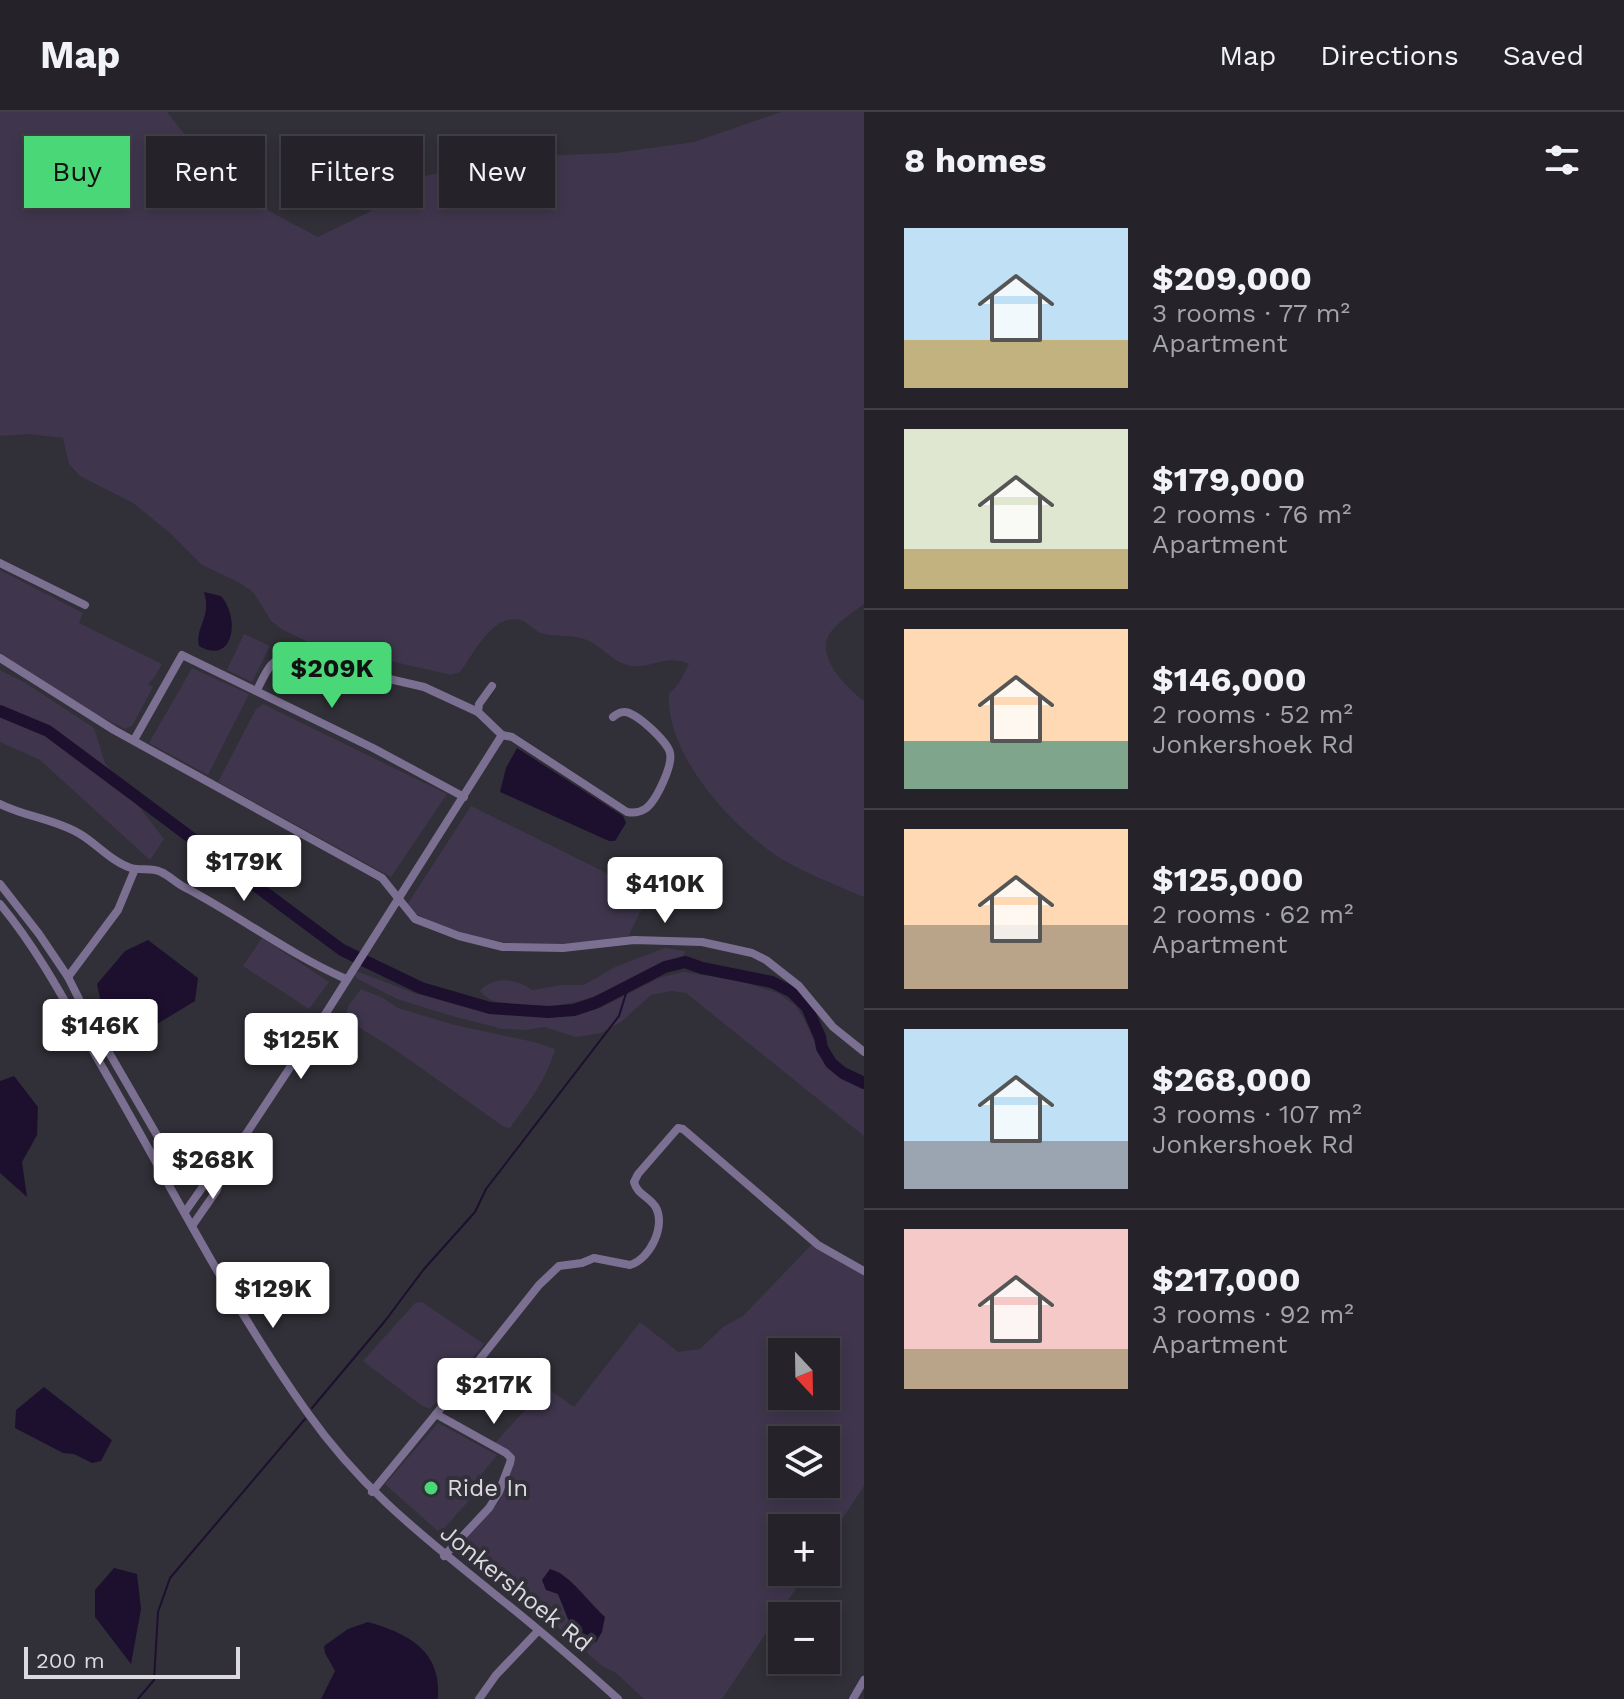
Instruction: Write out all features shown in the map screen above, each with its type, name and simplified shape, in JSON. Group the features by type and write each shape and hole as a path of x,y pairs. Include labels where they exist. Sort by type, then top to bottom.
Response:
{"street":[{"path":"0,563 85,605"},
{"path":"134,740 182,655 257,690 464,797"},
{"path":"257,690 271,664 279,658 290,656 424,687 478,712 502,735 512,737 627,812 640,812 649,806 665,777 671,763 670,752 664,741 629,712 613,717"},
{"path":"0,658 86,714 382,878 398,900 420,921 459,936 503,947 563,948 634,940 702,942 752,953 799,986 833,1027 864,1052"},
{"path":"478,712 479,704 492,686"},
{"path":"192,1226 217,1190 224,1167 502,735"},
{"path":"0,804 53,821 80,834 135,869 147,868 164,874 212,900 296,954 346,979"},
{"path":"68,977 118,910 135,869"},
{"path":"0,884 68,977 183,1180 224,1167"},
{"name":"Jonkershoek Rd","path":"0,904 61,994 192,1226 275,1365 345,1462 372,1492 444,1556 618,1699"},
{"path":"372,1492 556,1268 598,1257 630,1265 645,1256 652,1246 658,1216 653,1204 635,1187 635,1180 678,1128 683,1129 818,1245 864,1271"},
{"path":"185,1212 209,1178 224,1167"},
{"path":"436,1414 511,1458 494,1500 444,1556"},
{"path":"479,1699 496,1675 538,1631"},
{"path":"853,1699 864,1680"}],"shaded area":[{"path":"0,112 167,112 187,136 146,136 146,208 264,208 318,237 375,208 423,208 423,176 439,173 439,208 555,208 555,155 615,153 694,142 781,112 864,112 864,604 830,633 826,652 835,671 864,701 864,897 806,872 774,854 737,824 703,784 678,740 671,717 669,694 689,664 671,660 641,666 624,664 589,641 541,633 526,622 511,619 493,628 460,672 451,675 308,642 271,621 254,593 202,565 170,533 133,503 80,476 69,464 63,438 28,434 0,436"},
{"path":"0,570 83,613 79,623 162,664 148,684 153,687 132,726 125,729 90,711 0,653"},
{"path":"204,592 221,596 231,616 230,637 220,650 211,651 199,646 199,633 206,609"},
{"path":"244,634 270,646 252,682 227,670"},
{"path":"192,668 249,694 208,775 149,743"},
{"path":"0,670 94,728 105,763 164,839 150,860 40,760 0,742"},
{"path":"263,704 447,794 391,877 218,782 256,709"},
{"path":"517,748 623,816 626,823 615,841 500,792 506,768"},
{"path":"471,806 649,894 629,935 626,938 567,944 515,943 466,934 410,911 407,905"},
{"path":"262,938 329,982 309,1009 243,966"},
{"path":"148,940 198,978 195,1001 144,1032 124,1032 101,1003 97,984 125,951"},
{"path":"665,948 686,951 683,956 579,1001 536,1007 513,1005 491,1000 480,991 492,983 506,980 532,990 584,985 615,967"},
{"path":"359,972 414,993 509,1015 575,1013 600,1008 659,978 683,972 737,980 778,993 796,1006 826,1067 839,1077 864,1088 864,1136 686,993 672,991 651,995 621,1022 601,1033 576,1037 544,1027 502,1029 445,1014 397,999 356,978 354,973"},
{"path":"361,989 398,1008 555,1049 542,1081 510,1128 504,1127 397,1051 344,1018"},
{"path":"14,1076 38,1107 37,1135 22,1162 27,1197 0,1173 0,1081"},
{"path":"813,1243 864,1273 864,1486 840,1522 840,1514 768,1514 768,1586 798,1586 787,1602 768,1602 768,1630 722,1699 644,1699 460,1542 499,1502 513,1461 495,1443 546,1387 574,1407 640,1322 678,1352 700,1349 723,1327 743,1316","holes":["558,1571 571,1582 605,1617 568,1619 558,1594"]},
{"path":"422,1302 484,1344 430,1409 363,1361 415,1303"},
{"path":"44,1387 112,1440 101,1461 92,1463 74,1454 63,1453 15,1428 16,1410"},
{"path":"438,1423 497,1455 467,1492 472,1497 440,1533 385,1484"},
{"path":"114,1568 137,1574 141,1609 131,1664 95,1617 95,1590"},
{"path":"550,1569 572,1583 605,1617 596,1642 590,1643 568,1619 558,1594 546,1590 542,1580"},
{"path":"368,1622 397,1632 420,1647 435,1668 438,1699 321,1699 335,1671 324,1646 348,1629"}],"waterway":[{"path":"0,711 48,731 342,950 421,988 490,1008 548,1012 574,1010 595,1003 665,967 685,962 772,982 792,992 807,1007 831,1063 864,1083"},
{"path":"312,1408 424,1269 475,1212 486,1189 619,1016 628,987"},
{"path":"138,1699 154,1680 158,1612 170,1578 305,1419"}],"place":[{"name":"Ride In","path":"431,1488"}]}
